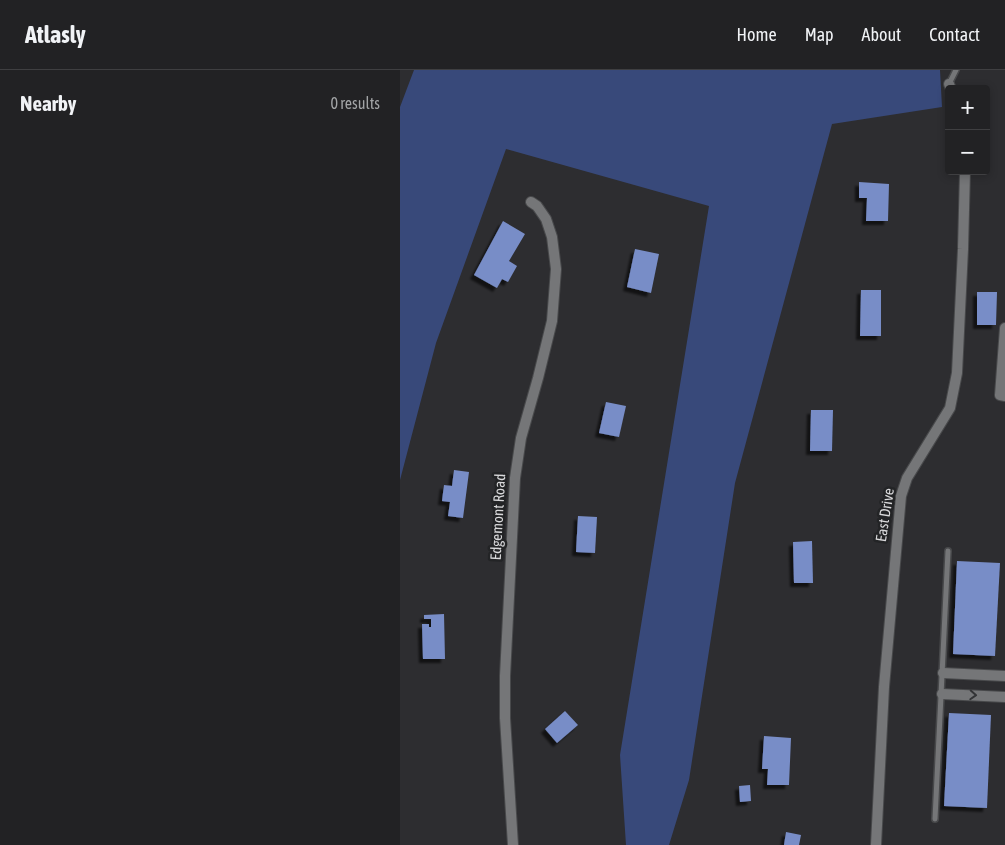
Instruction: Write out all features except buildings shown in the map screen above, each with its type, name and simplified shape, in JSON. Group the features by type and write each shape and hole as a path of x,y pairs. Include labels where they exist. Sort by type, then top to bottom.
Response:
{"street":[{"name":"East Drive","path":"876,845 884,687 901,496 907,478 950,408 956,373 965,175"},
{"name":"Edgemont Road","path":"513,845 505,718 505,676 515,478 521,438 552,321 556,269 552,237 546,219 537,206 531,202"},
{"path":"1005,328 1000,395 1005,396"},
{"path":"943,673 1005,676"},
{"path":"942,694 1005,697"}],"lane":[{"path":"951,85 956,70"},
{"path":"935,819 948,551"}],"shaded area":[{"path":"414,70 940,70 942,107 832,124 735,483 689,780 669,845 626,845 620,755 709,206 506,149 436,343 400,480 400,107"}]}
